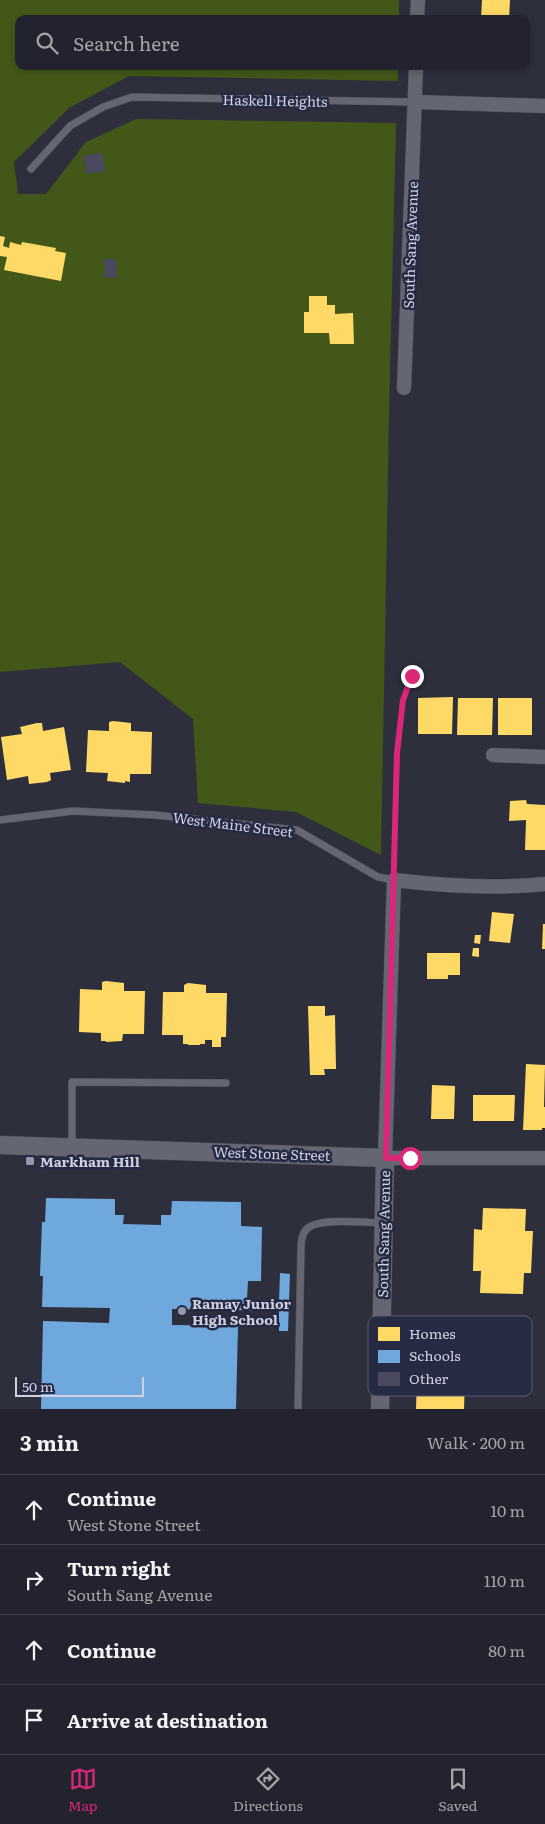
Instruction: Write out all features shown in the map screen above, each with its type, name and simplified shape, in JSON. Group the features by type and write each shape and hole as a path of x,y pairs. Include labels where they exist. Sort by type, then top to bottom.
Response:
{"street":[{"path":"417,15 418,0"},
{"name":"South Sang Avenue","path":"404,388 416,70"},
{"name":"Haskell Heights","path":"416,102 545,106"},
{"path":"493,755 545,757"},
{"name":"South Sang Avenue","path":"382,1316 394,880"},
{"name":"West Maine Street","path":"394,880 427,884 500,887 545,884"},
{"name":"West Stone Street","path":"0,1144 386,1158 545,1158"},
{"name":"South Sang Avenue","path":"380,1396 380,1409"}],"lane":[{"name":"Haskell Heights","path":"31,170 70,126 103,107 132,97 416,102"},
{"name":"West Maine Street","path":"0,820 74,811 155,816 297,830 378,877 394,880"},
{"path":"72,1146 72,1082 226,1083"},
{"path":"298,1409 301,1247 304,1232 311,1225 321,1223 383,1223"}],"path":[{"path":"394,880 397,753 403,700 412,676"}],"green space":[{"path":"0,0 399,0 399,15 15,15 15,70 398,70 398,81 129,76 69,108 14,162 18,194 46,194 86,142 136,119 396,123 381,855 296,812 198,803 193,719 120,662 0,672"}],"building: Homes":[{"path":"482,0 510,0 509,15 481,15"},
{"path":"0,236 5,237 3,246 9,248 10,242 21,245 22,242 56,248 55,251 66,253 61,281 4,270 7,257 0,256"},
{"path":"309,296 327,296 327,305 335,305 335,314 353,313 354,344 330,344 329,333 304,333 304,312 309,312"},
{"path":"453,697 452,734 418,734 418,698"},
{"path":"458,698 493,698 492,735 457,735"},
{"path":"498,698 532,698 532,735 498,735"},
{"path":"109,722 131,723 131,731 152,732 151,774 130,774 130,782 125,781 125,783 107,781 108,773 86,772 88,730 109,731"},
{"path":"42,723 43,731 64,727 71,770 50,773 51,780 47,782 29,784 28,776 7,780 1,737 22,734 20,727"},
{"path":"526,800 527,804 545,805 545,850 525,850 526,820 509,821 510,801"},
{"path":"492,912 514,914 510,943 489,941"},
{"path":"543,924 545,924 545,949 542,949"},
{"path":"475,935 481,935 480,944 474,943"},
{"path":"473,948 479,948 479,957 472,956"},
{"path":"427,953 460,953 460,975 448,975 448,979 427,979"},
{"path":"102,982 124,983 124,991 145,991 144,1034 123,1034 122,1041 106,1042 101,1041 101,1033 79,1032 80,989 102,990"},
{"path":"188,983 206,985 206,993 227,993 226,1037 221,1037 221,1047 212,1047 212,1040 205,1040 205,1044 188,1045 183,1044 183,1035 162,1035 163,992 184,992 184,985"},
{"path":"308,1006 325,1006 325,1016 335,1015 336,1069 324,1069 325,1075 310,1075"},
{"path":"526,1064 545,1065 545,1128 542,1128 542,1130 523,1130"},
{"path":"432,1085 455,1086 454,1119 431,1119"},
{"path":"473,1095 515,1095 514,1121 473,1121"},
{"path":"483,1208 526,1209 525,1231 533,1231 531,1273 524,1273 523,1294 480,1293 481,1271 473,1271 474,1229 482,1230"},
{"path":"416,1396 464,1396 464,1409 416,1409"}],"building: Schools":[{"path":"46,1198 115,1199 115,1215 124,1215 123,1224 161,1225 161,1215 171,1215 172,1201 241,1202 241,1226 262,1227 261,1281 248,1281 247,1300 279,1301 280,1273 290,1274 288,1331 279,1331 279,1311 172,1309 172,1325 238,1326 236,1409 41,1409 43,1321 109,1323 110,1308 42,1307 43,1276 40,1276 42,1222 45,1222"}],"building: Other":[{"path":"102,153 105,171 86,174 84,155"},
{"path":"104,259 116,259 117,278 105,278"}],"place":[{"name":"Markham Hill","path":"30,1161"},
{"name":"Ramay Junior High School","path":"182,1311"}],"route":[{"path":"410,1158 386,1158 397,753 403,700 412,676"}]}
